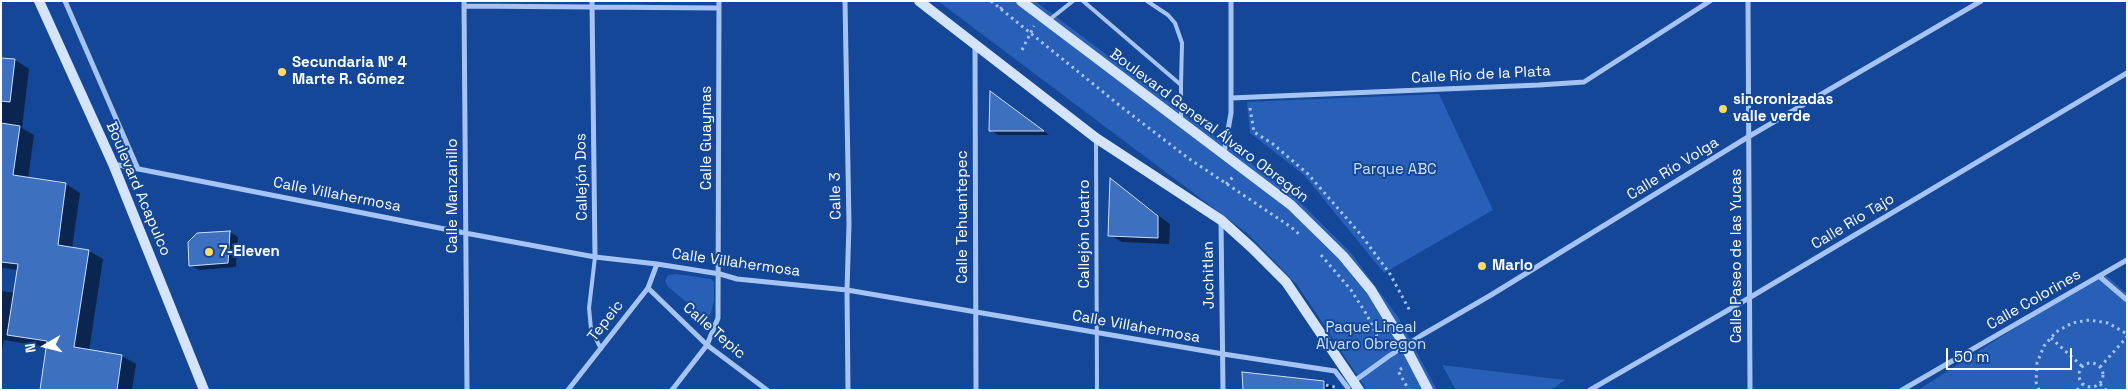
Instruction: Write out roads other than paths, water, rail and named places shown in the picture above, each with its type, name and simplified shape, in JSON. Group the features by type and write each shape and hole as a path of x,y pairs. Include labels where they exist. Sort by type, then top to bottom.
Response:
{"main road":[{"name":"Boulevard Acapulco","path":"39,1 113,164 204,390"},
{"path":"919,1 1096,138 1220,220 1252,248 1286,282 1351,388"},
{"name":"Boulevard General Álvaro Obregón","path":"1021,1 1291,205 1343,256 1370,290 1405,346 1428,390"}],"street":[{"path":"65,1 138,169"},
{"name":"Calle Guaymas","path":"672,390 707,345 718,318 720,274 719,1"},
{"name":"Calle 3","path":"846,1 849,224 847,290 848,390"},
{"path":"1224,153 1231,98 1231,1"},
{"name":"Calle Río de la Plata","path":"1231,98 1529,86 1584,82 1710,1"},
{"name":"Calle Paseo de las Yucas","path":"1748,1 1750,390"},
{"name":"Calle Río Volga","path":"1351,388 1405,346 1748,137 1981,1"},
{"path":"464,3 592,4 719,8"},
{"name":"Calle Manzanillo","path":"464,3 468,390"},
{"name":"Callejón Dos","path":"592,4 595,257"},
{"name":"Calle Tehuantepec","path":"975,44 976,390"},
{"name":"Calle Río Tajo","path":"1590,390 1750,298 2127,73"},
{"name":"Calle Villahermosa","path":"113,164 466,234 595,257 657,264 720,274 737,279 847,290 1223,354 1335,370 1351,388"},
{"name":"Juchitlan","path":"1220,220 1222,390"},
{"name":"Calle Colorines","path":"1902,390 2127,260"},
{"name":"Tepeic","path":"568,390 648,288 657,264"},
{"path":"2100,277 2127,300"},
{"name":"Calle Tepic","path":"648,288 707,345 766,390"}],"lane":[{"path":"1047,22 1073,1"},
{"path":"1083,1 1181,86"},
{"path":"1147,1 1168,15 1175,23 1182,43 1181,121"},
{"name":"Callejón Cuatro","path":"1096,138 1097,390"},
{"name":"Callejón Dos","path":"595,257 589,308 591,329 601,349"}],"place":[{"name":"Secundaria N° 4 Marte R. Gómez","path":"282,72"},
{"name":"sincronizadas valle verde","path":"1723,109"},
{"name":"7-Eleven","path":"209,252"},
{"name":"Marlo","path":"1482,266"}],"park label":[{"name":"Parque ABC","path":"1395,170"},
{"name":"Paque Lineal Alvaro Obregon","path":"1371,336"}]}
